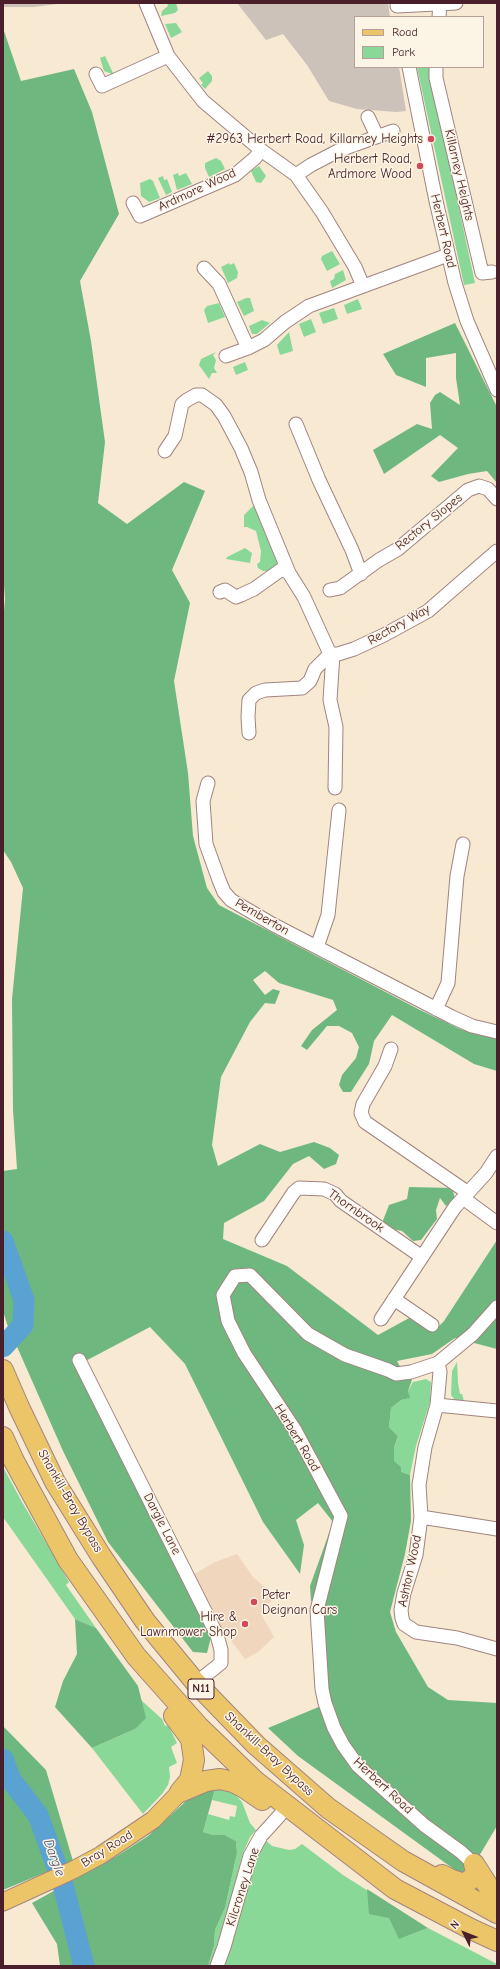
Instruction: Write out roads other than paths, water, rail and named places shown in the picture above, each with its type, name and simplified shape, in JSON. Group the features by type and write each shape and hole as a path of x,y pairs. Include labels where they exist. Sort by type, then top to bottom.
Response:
{"highway":[{"name":"Shankill-Bray Bypass","path":"4,1372 55,1482 101,1556 145,1621 196,1683 266,1754 328,1808 403,1861 497,1913"},
{"name":"Shankill-Bray Bypass","path":"3,1436 14,1461 68,1560 136,1656 199,1727 255,1781 395,1889 497,1941"},
{"name":"N11","path":"136,1656 168,1709 191,1739 194,1760 193,1770 190,1780 180,1792"},
{"name":"N11","path":"266,1754 283,1762 351,1816 413,1858 452,1880 464,1884 469,1881 474,1877 476,1872 474,1864"},
{"name":"N11","path":"180,1792 213,1779 227,1781 243,1788 309,1838 368,1877 395,1889"},
{"path":"474,1864 497,1900"}],"main road":[{"name":"Bray Road","path":"3,1902 73,1870 101,1855 153,1820 180,1792"}],"street":[{"path":"146,3 168,56 203,101 260,150 296,175 322,212 355,268 363,286"},
{"path":"398,9 456,3"},
{"path":"440,4 440,16"},
{"path":"96,74 102,86 168,56"},
{"name":"Herbert Road","path":"409,68 448,255 467,321 497,390"},
{"name":"Killarney Heights","path":"436,68 436,78 482,273 492,272"},
{"path":"368,117 377,136"},
{"path":"296,175 311,165 340,150 393,131"},
{"name":"Ardmore Wood","path":"133,203 140,216 152,211 235,175 255,158 260,150"},
{"path":"226,356 264,340 285,322 307,307 448,255"},
{"path":"204,268 219,284 248,348"},
{"path":"165,451 175,436 182,404 187,400 202,395 216,405 224,416 241,448 251,472 259,500 289,573 304,597 332,654 330,700 336,727 335,788"},
{"path":"296,424 319,480 352,550 361,574"},
{"name":"Rectory Slopes","path":"330,590 340,588 398,549 468,490 479,486 488,489 497,499"},
{"name":"Rectory Way","path":"332,654 354,649 384,635 428,611 497,551"},
{"path":"220,592 225,590 236,597 254,589 282,569 289,573"},
{"path":"249,733 248,717 250,700 256,692 302,688 310,681 315,669 332,654"},
{"name":"Pemberton","path":"208,782 203,801 206,844 224,892 231,900 436,1009 472,1026 497,1032"},
{"path":"317,947 328,915 339,810"},
{"path":"436,1009 448,983 457,876 463,844"},
{"path":"391,1049 385,1066 363,1104 361,1113 365,1122 465,1195 497,1223"},
{"path":"381,1319 465,1195 486,1173 497,1156"},
{"name":"Thornbrook","path":"262,1240 294,1192 299,1188 324,1189 330,1190 341,1201 422,1257"},
{"name":"Herbert Road","path":"474,1864 461,1852 424,1825 358,1766 343,1745 334,1728 325,1703 322,1689 317,1610 342,1516 295,1430 244,1353 228,1321 223,1295 235,1276 250,1275 308,1334 345,1355 396,1374 411,1372 438,1363 473,1334 497,1307"},
{"path":"394,1299 432,1324"},
{"name":"Dargle Lane","path":"79,1360 217,1635 221,1650 221,1664 196,1683"},
{"name":"Ashton Wood","path":"438,1363 440,1372 437,1405 425,1447 419,1485 421,1517 416,1555 404,1593 401,1610 404,1624 416,1632 457,1638 497,1649"},
{"path":"437,1405 497,1411"},
{"name":"Ashton Wood","path":"421,1517 497,1528"},
{"name":"Kilcroney Lane","path":"217,1966 224,1947 250,1856 261,1836 280,1815"}],"waterway":[{"name":"Dargle","path":"3,1241 24,1300 23,1325 3,1347"},
{"name":"Dargle","path":"3,1759 11,1780 38,1815 62,1881 84,1966"}],"place":[{"name":"#2963 Herbert Road, Killarney Heights","path":"431,139"},
{"name":"Herbert Road, Ardmore Wood","path":"420,166"},
{"name":"Peter Deignan Cars","path":"254,1602"},
{"name":"Hire & Lawnmower Shop","path":"245,1624"}]}
